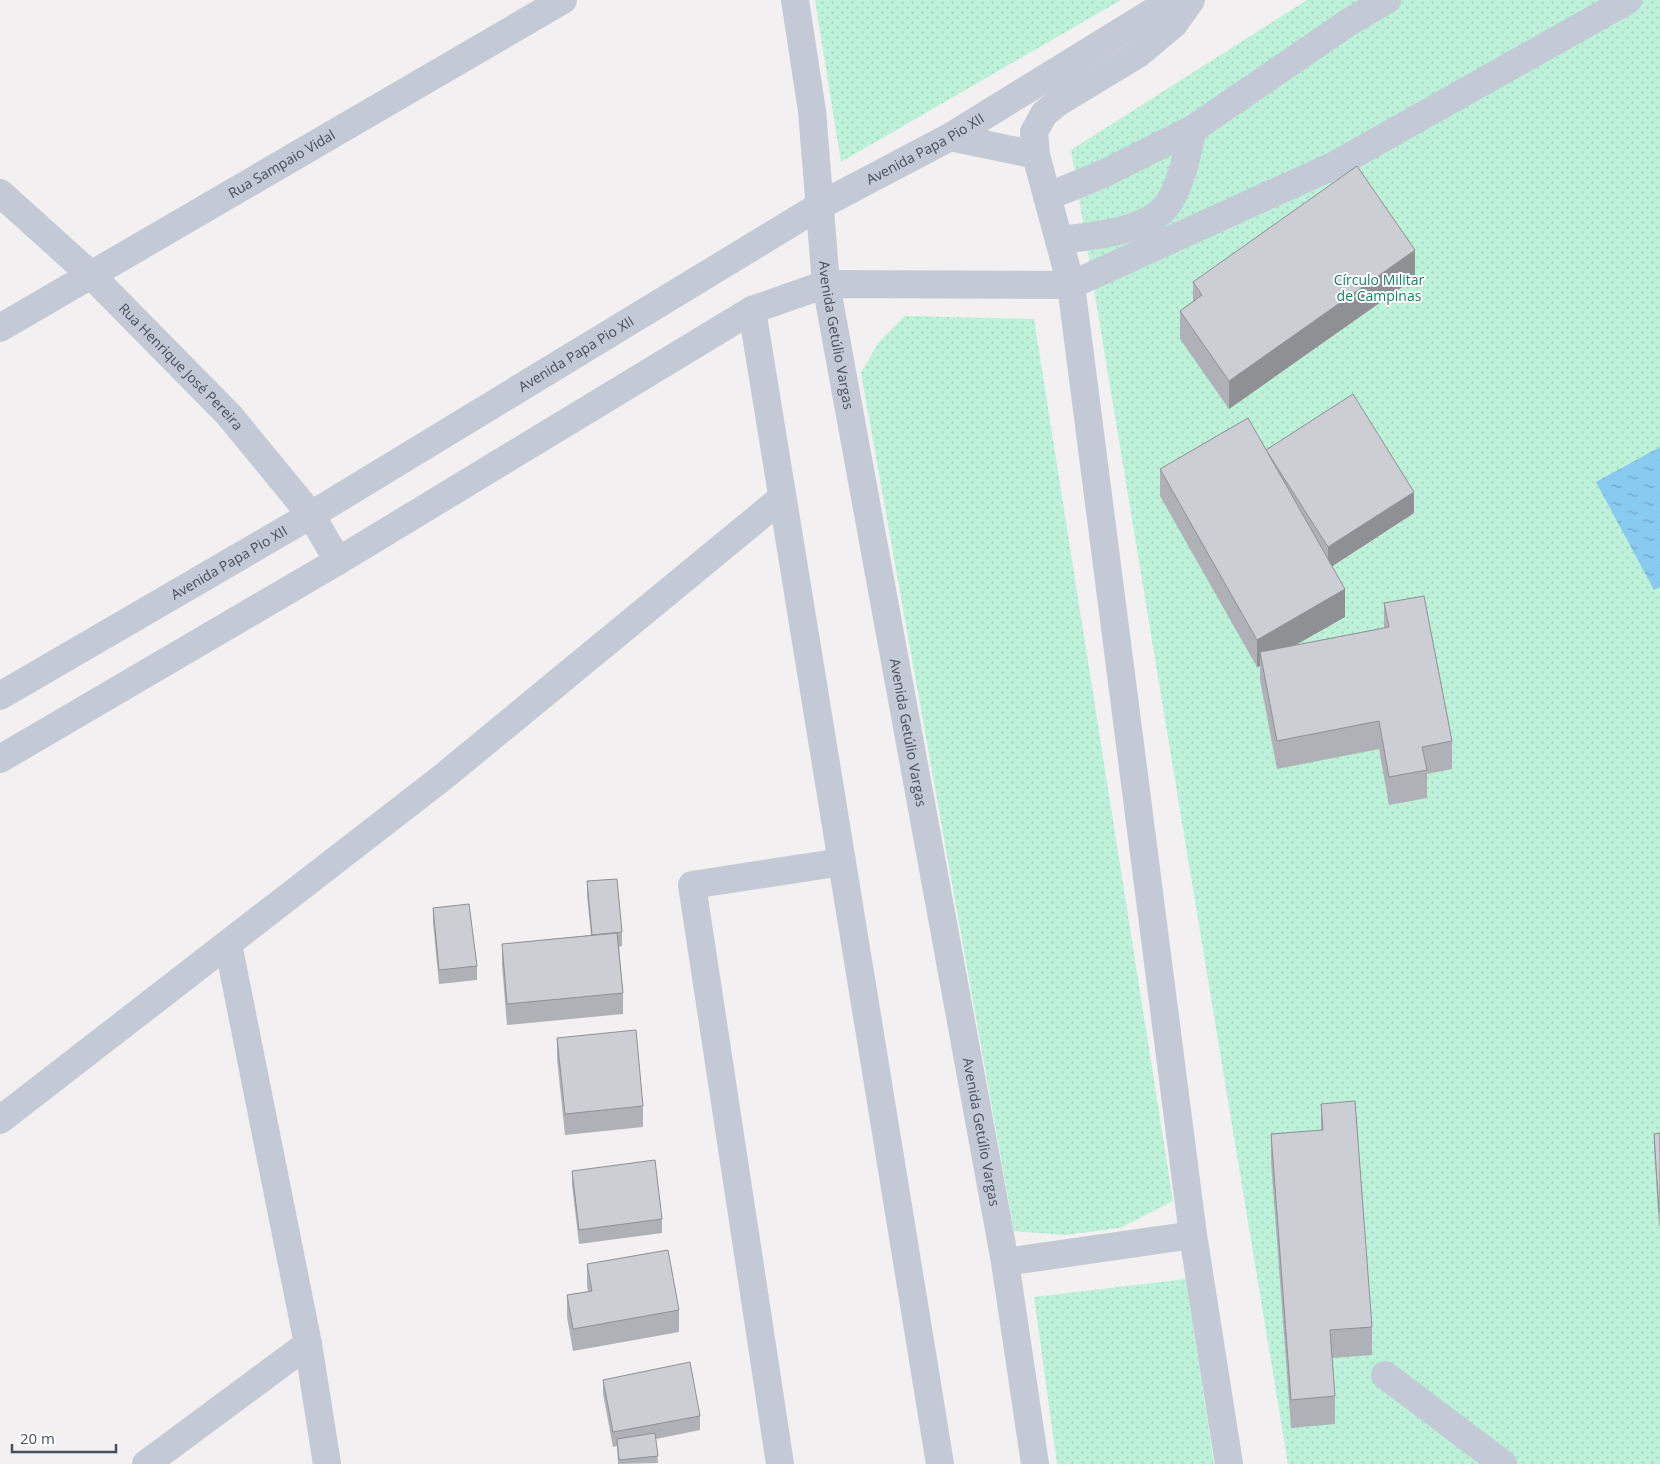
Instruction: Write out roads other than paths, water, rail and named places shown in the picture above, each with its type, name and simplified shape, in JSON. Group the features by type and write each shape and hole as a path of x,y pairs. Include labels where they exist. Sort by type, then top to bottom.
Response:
{"street":[{"name":"Rua Sampaio Vidal","path":"0,328 563,0"},
{"name":"Avenida Getúlio Vargas","path":"795,0 812,111 826,284 1004,1262 1035,1464"},
{"path":"1191,0 1174,24 1138,54 1082,86 1044,114 1034,132 1036,155 1071,285 1193,1235 1229,1464"},
{"path":"1047,197 1105,173 1193,129 1349,22 1387,0"},
{"path":"0,759 338,561 752,310 826,284 1071,285 1092,278 1335,165 1628,0"},
{"name":"Avenida Papa Pio XII","path":"0,696 311,515 821,205 950,137 1162,6"},
{"path":"1059,240 1117,232 1157,217 1170,201 1180,180 1193,129"},
{"path":"950,137 1036,155"},
{"name":"Rua Henrique José Pereira","path":"0,193 91,275 229,415 311,515 338,561"},
{"path":"752,310 940,1464"},
{"path":"0,1120 443,777 782,498"},
{"path":"780,1464 692,885 842,862"},
{"path":"228,944 308,1344 327,1464"},
{"path":"1004,1262 1193,1235"},
{"path":"146,1464 308,1344"},
{"path":"1385,1375 1503,1464"}],"water":[{"path":"1660,447 1660,587 1654,590 1596,482"}],"park label":[{"name":"Círculo Militar de Campinas","path":"1379,288"}]}
